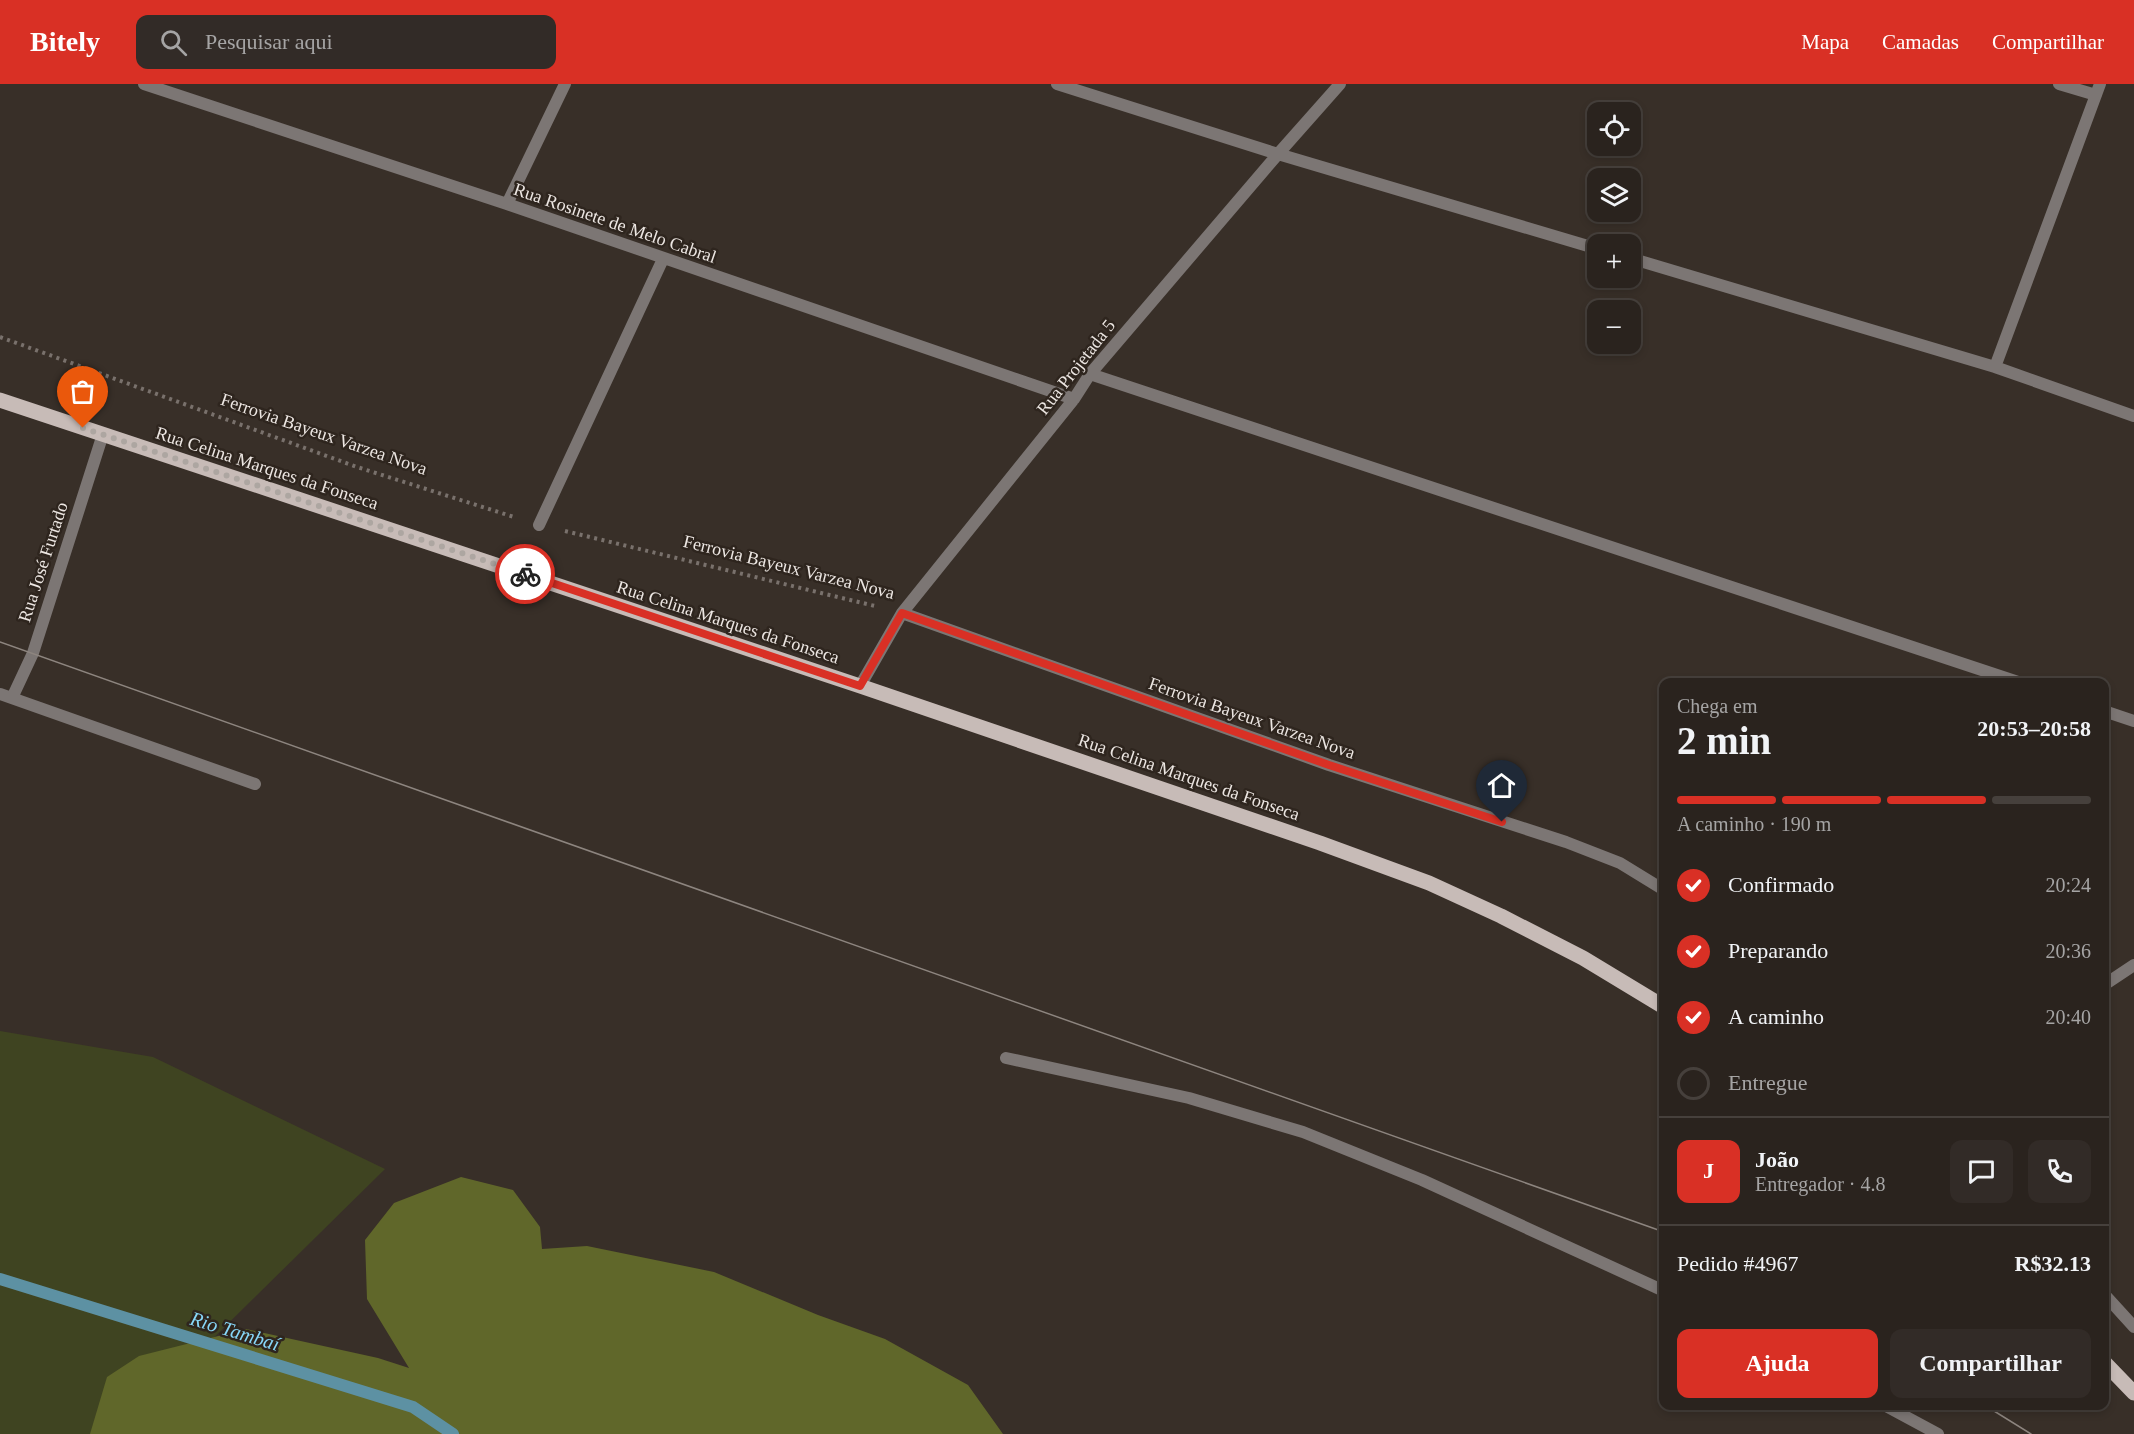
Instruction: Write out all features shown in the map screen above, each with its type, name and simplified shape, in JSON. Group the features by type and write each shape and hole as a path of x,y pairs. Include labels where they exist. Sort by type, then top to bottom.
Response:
{"main road":[{"name":"Rua Celina Marques da Fonseca","path":"0,400 860,686 1308,839 1429,883 1501,916 1583,958 1659,1004"},
{"path":"2109,1367 2134,1393"}],"street":[{"name":"Rua Rosinete de Melo Cabral","path":"147,84 507,204 1074,399"},
{"path":"507,204 565,84"},
{"path":"1057,84 1278,154 1587,246"},
{"name":"Rua Projetada 5","path":"860,686 902,613 1074,399 1090,375 1340,84"},
{"path":"1995,367 2098,90 2058,84"},
{"path":"539,525 663,259"},
{"path":"1641,261 1995,367 2134,416"},
{"path":"1090,375 2006,678"},
{"name":"Rua José Furtado","path":"104,434 33,653 6,696 255,784"},
{"name":"Ferrovia Bayeux Varzea Nova","path":"902,613 1329,765 1566,842 1620,863 1659,887"},
{"path":"2109,713 2134,721"},
{"path":"2109,982 2134,965"},
{"path":"1006,1058 1189,1098 1303,1132 1422,1180 1659,1289"},
{"path":"2109,1300 2134,1327"},
{"path":"1894,1410 1938,1434"}],"path":[{"name":"Ferrovia Bayeux Varzea Nova","path":"0,337 357,467 539,525 902,613"}],"green space":[{"path":"0,1031 153,1057 385,1169 116,1434 0,1434"},
{"path":"461,1177 513,1190 540,1227 542,1249 587,1246 714,1272 818,1315 885,1339 968,1385 1003,1434 90,1434 107,1377 139,1356 246,1329 378,1358 409,1368 367,1299 365,1240 394,1203"}],"waterway":[{"name":"Rio Tambaí","path":"0,1279 413,1407 453,1434"}],"tram line":[{"path":"0,642 1659,1230"},
{"path":"1992,1410 2031,1434"}],"way so far":[{"path":"83,428 525,574"}],"route":[{"path":"525,574 860,686 902,613 1329,765 1502,822"}]}
